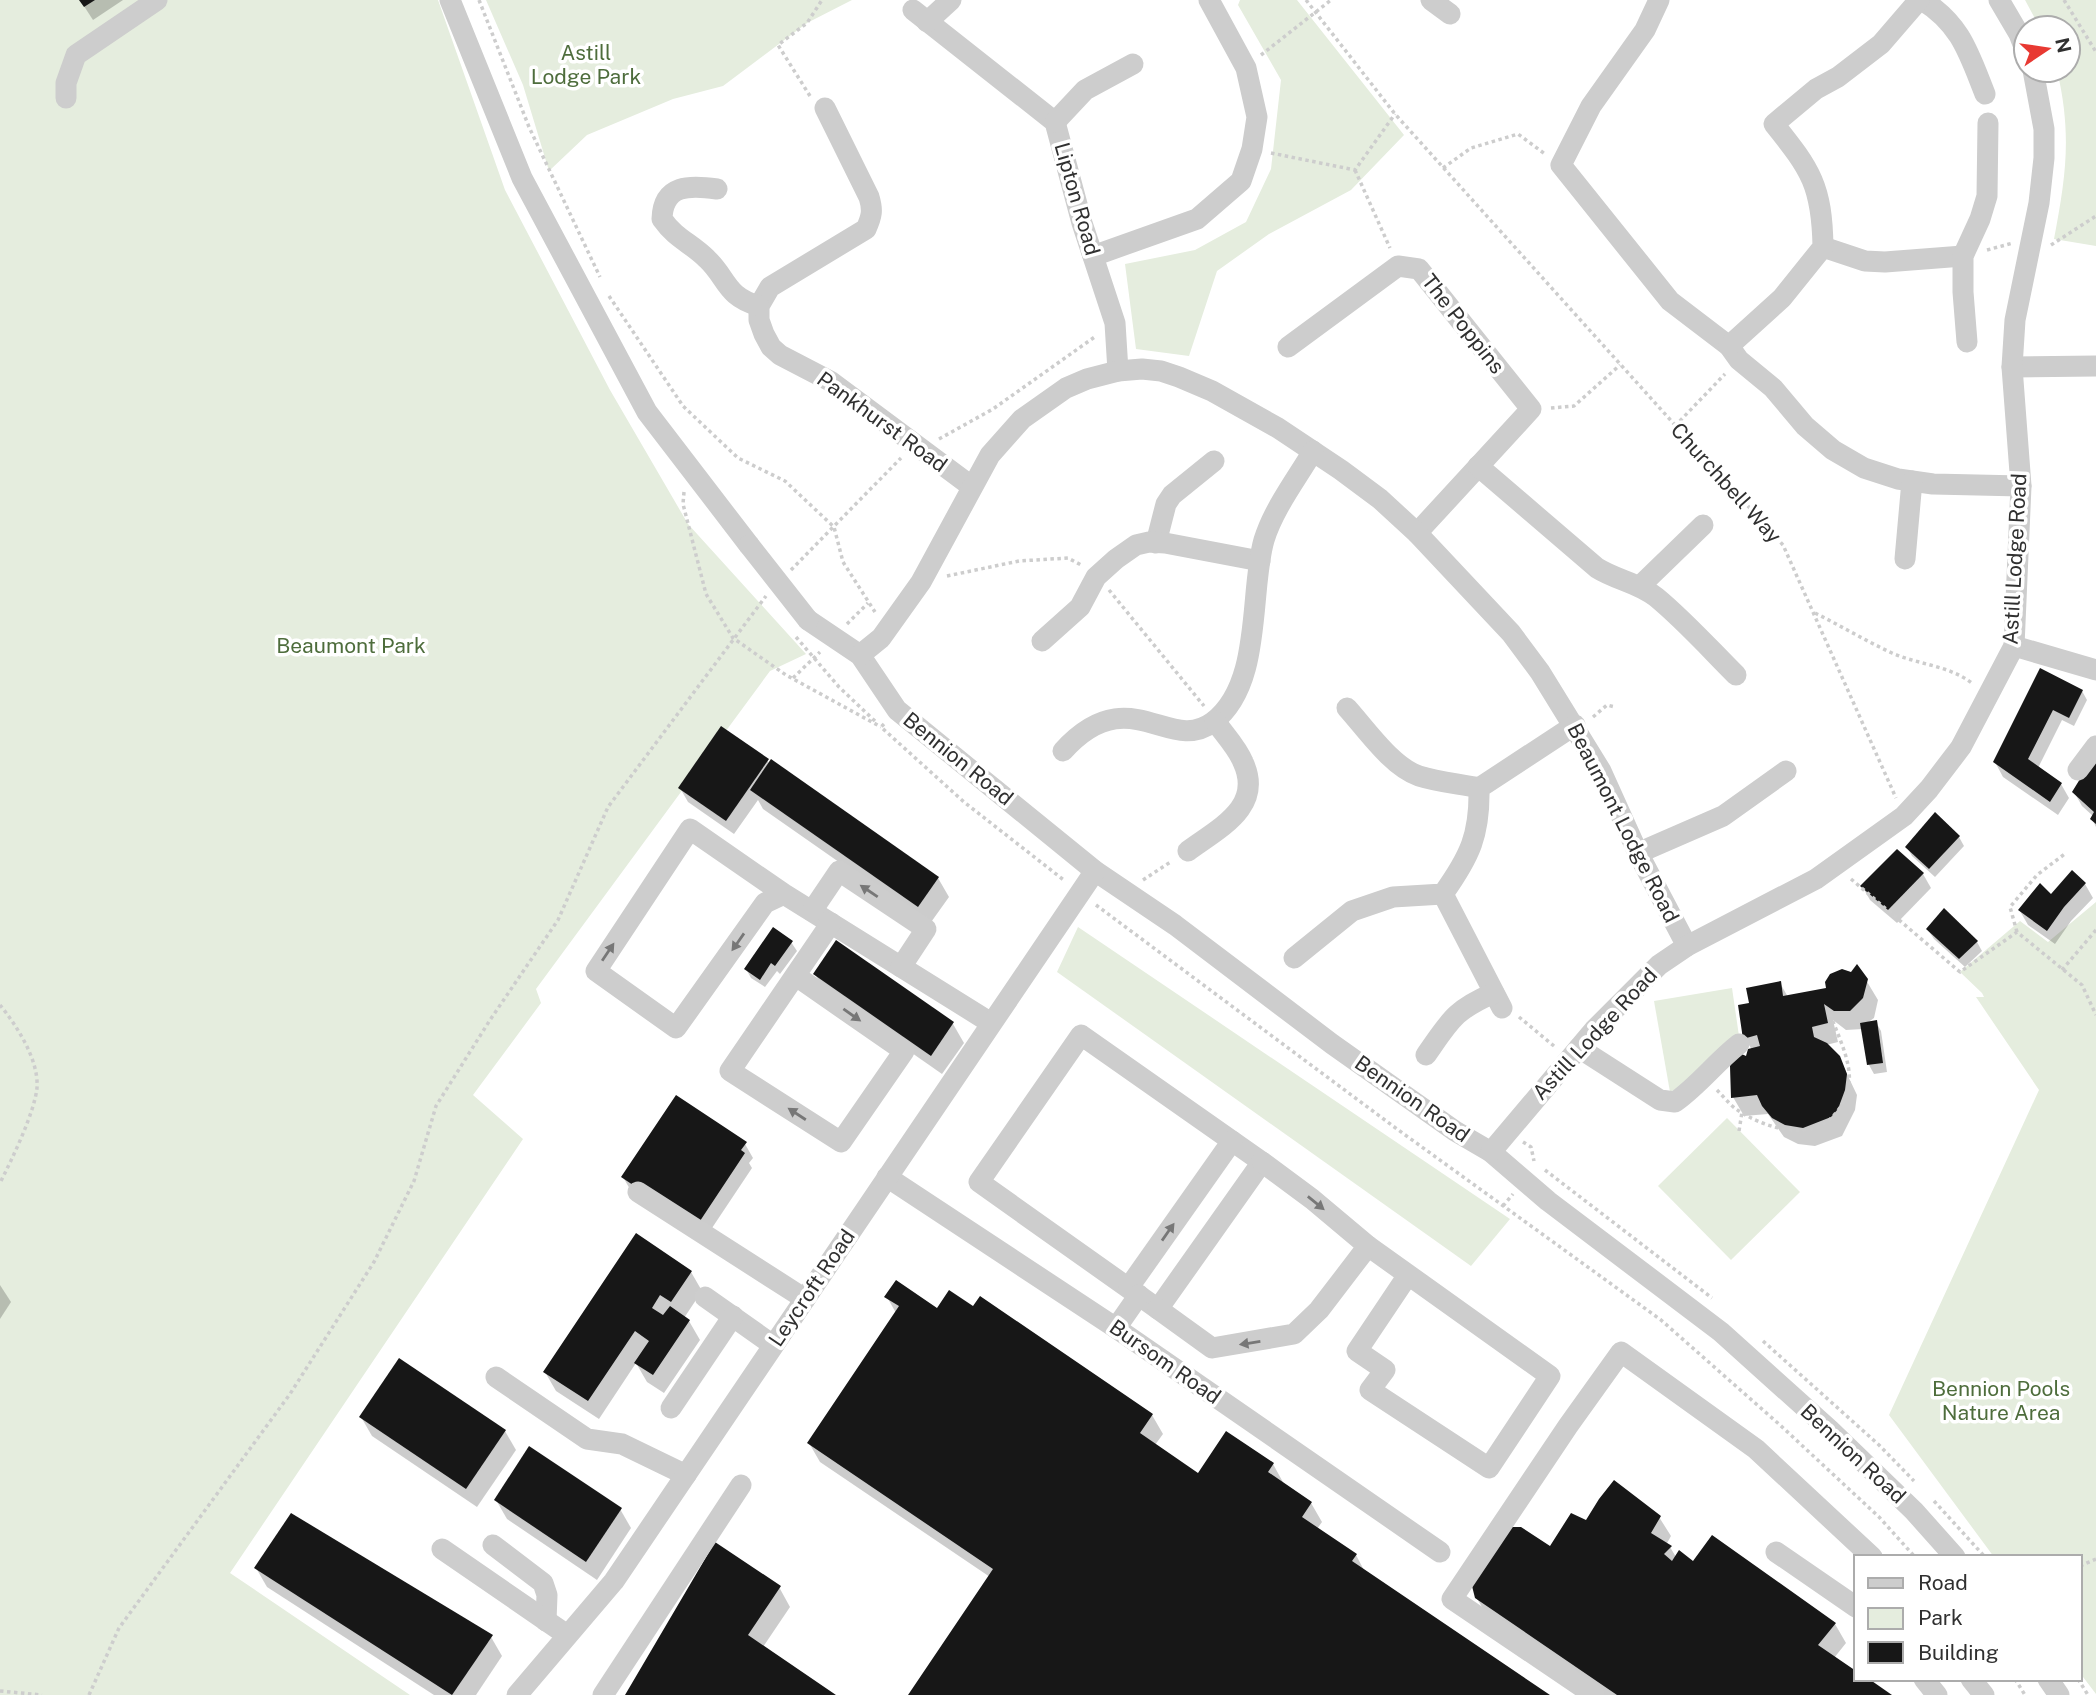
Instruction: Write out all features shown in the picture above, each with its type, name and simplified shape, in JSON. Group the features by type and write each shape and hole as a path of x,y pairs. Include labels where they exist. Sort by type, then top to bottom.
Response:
{"street":[{"path":"66,98 66,83 76,55 157,0"},
{"path":"450,0 522,178 648,412 749,545 801,627 860,655"},
{"name":"Lipton Road","path":"951,0 920,16 1055,122 1115,323 1118,371"},
{"path":"1093,256 1197,219 1241,180 1252,149 1257,117 1246,68 1209,0"},
{"path":"1431,0 1450,13"},
{"path":"1659,0 1645,30 1591,106 1561,166 1670,301 1773,388 1805,426 1833,450 1864,468 1898,479 1933,484 2021,486"},
{"path":"1734,353 1823,247 1823,223 1814,180 1802,158 1774,124 1816,89 1838,77 1881,44 1920,0 1938,10 1956,29 1967,47 1985,94"},
{"path":"1999,0 2012,22"},
{"path":"1055,122 1085,90 1133,64"},
{"name":"Astill Lodge Road","path":"1491,1152 1594,1030 1659,965 1687,946 1816,878 1904,816 1961,747 2014,646 2021,486 2012,367 2015,320 2032,244 2044,158 2042,110 2036,84"},
{"path":"718,189 699,186 680,189 669,195 662,205 662,219 683,242 710,261 734,294 745,302 759,306 771,288 787,275 866,229 871,219 873,209 869,197 825,108"},
{"path":"1967,342 1963,256 1987,196 1988,123"},
{"path":"1823,247 1865,261 1963,256"},
{"name":"The Poppins","path":"1288,347 1398,266 1419,269 1531,410"},
{"name":"Pankhurst Road","path":"759,306 764,334 771,347 780,355 830,382 971,486"},
{"path":"2012,367 2096,366"},
{"name":"Beaumont Lodge Road","path":"860,655 881,638 921,582 990,455 1032,411 1066,388 1087,379 1118,371 1161,371 1212,391 1278,428 1370,492 1417,533 1511,633 1575,725 1601,771 1638,853 1687,946"},
{"path":"1417,533 1531,410"},
{"path":"1063,751 1078,734 1096,723 1115,717 1134,718 1168,728 1192,730 1203,728 1215,721 1237,691 1246,662 1254,625 1264,542 1275,514 1313,451"},
{"path":"1156,543 1166,505 1172,495 1214,461"},
{"path":"1478,466 1597,568 1612,577 1640,586 1656,597 1736,675"},
{"path":"1905,559 1912,481"},
{"path":"1640,586 1703,525"},
{"path":"1042,641 1080,607 1096,578 1136,545 1156,543 1261,561"},
{"path":"2014,646 2096,670"},
{"name":"Bennion Road","path":"860,655 897,710 1095,871 1175,925 1332,1044 1455,1131 1491,1152 1548,1201 1721,1332 1830,1430 1914,1511 1953,1555"},
{"path":"1348,708 1407,770 1420,776 1479,788 1575,725"},
{"path":"1188,850 1237,815 1245,803 1248,790 1248,774 1243,760 1215,721"},
{"path":"2078,770 2096,746"},
{"path":"1638,853 1723,816 1786,771"},
{"path":"1443,894 1469,853 1477,832 1479,788"},
{"path":"784,894 765,902 676,1028 596,971 690,829 784,894 992,1023"},
{"path":"812,911 839,871 926,929 901,967"},
{"name":"Leycroft Road","path":"517,1695 614,1581 1095,871"},
{"path":"1294,958 1352,911 1393,897 1443,894"},
{"path":"1426,1055 1454,1015 1472,1002 1498,1000 1443,894"},
{"path":"796,976 904,1051 841,1142 730,1071 831,923"},
{"path":"1368,1246 1319,1310 1294,1334 1212,1348 979,1182 1081,1035 1262,1162 1368,1246 1550,1376 1489,1468 1370,1390 1385,1370 1356,1351 1408,1275"},
{"path":"1574,1054 1660,1100 1675,1102 1739,1044"},
{"path":"1116,1328 1134,1291 1232,1141"},
{"path":"1158,1309 1262,1162"},
{"name":"Bursom Road","path":"887,1177 1116,1328 1440,1552"},
{"path":"638,1192 805,1298"},
{"path":"705,1297 773,1345"},
{"path":"671,1408 733,1317"},
{"path":"1594,1695 1452,1599 1567,1426 1621,1352 1756,1449 1870,1555"},
{"path":"496,1377 587,1438 622,1444 686,1475"},
{"path":"603,1695 741,1485"},
{"path":"494,1545 543,1583 547,1595 546,1621"},
{"path":"442,1549 567,1634"},
{"path":"1776,1552 1854,1606"},
{"path":"1925,1681 1937,1695"},
{"path":"1973,1681 1984,1695"}],"path":[{"path":"479,0 528,127 601,280"},
{"path":"822,0 807,23 778,44 812,100 825,108"},
{"name":"Churchbell Way","path":"1306,0 1395,114 1783,545 1904,816"},
{"path":"1246,68 1331,0"},
{"path":"2064,0 2096,52"},
{"path":"1355,170 1395,114"},
{"path":"1443,168 1471,148 1518,134 1561,166"},
{"path":"1252,149 1355,170"},
{"path":"1355,170 1398,266"},
{"path":"1963,256 2020,241 2047,247 2096,216"},
{"path":"607,292 683,406 738,458 785,481 834,527 844,562 868,603 890,625"},
{"path":"789,572 903,456 993,409 1115,323"},
{"path":"1675,426 1734,353"},
{"path":"1531,410 1574,406 1620,365"},
{"path":"685,462 683,504 706,594 733,638 786,675 881,727"},
{"path":"921,582 1018,561 1068,558 1085,567 1130,612 1215,721"},
{"path":"89,1695 119,1628 290,1394 373,1262 414,1181 436,1106 558,920 608,807 771,590"},
{"path":"1813,612 1893,654 1964,677 1988,696"},
{"path":"801,627 839,687 964,802 1397,1129 1661,1320 1879,1517 1913,1555"},
{"path":"1575,725 1593,717 1607,705 1615,707"},
{"path":"881,727 897,710"},
{"path":"1125,891 1188,850"},
{"path":"2066,853 2037,875 2010,907 2017,932 2082,985 2096,1015"},
{"path":"1849,877 1959,972 2017,932"},
{"path":"2062,970 2096,930"},
{"path":"1498,1000 1574,1054"},
{"path":"0,1005 33,1062 37,1087 31,1111 0,1183"},
{"path":"1704,1078 1735,1108 1761,1123 1800,1131 1815,1129 1829,1122 1842,1106 1849,1086 1849,1068 1829,1011"},
{"path":"1739,1130 1742,1112"},
{"path":"0,1691 42,1695"}],"green space":[{"name":"Beaumont Park","path":"0,0 438,0 505,190 610,390 688,524 806,654 770,671 536,989 541,1003 473,1095 523,1139 230,1573 410,1695 0,1695"},
{"name":"Astill Lodge Park","path":"486,0 852,0 807,23 723,86 673,99 587,135 549,171 523,85"},
{"path":"1240,0 1297,0 1404,135 1351,190 1269,234 1217,271 1189,356 1136,349 1125,264 1195,250 1246,222 1271,169 1281,80 1238,5"},
{"path":"2025,0 2096,0 2096,246 2054,239 2066,155 2065,115 2060,84 2082,84 2082,14 2032,14"},
{"name":"Bennion Pools Nature Area","path":"2096,902 2096,1694 2082,1676 2082,1555 1993,1555 1889,1415 2039,1090 1976,997 1984,997 1982,993 1960,972 2020,921 2048,942"},
{"path":"1078,927 1510,1219 1471,1266 1057,972"},
{"path":"1732,988 1739,1036 1687,1084 1670,1092 1654,1001"},
{"path":"1727,1118 1800,1192 1731,1260 1658,1186"}],"building":[{"path":"79,0 95,0 84,7"},
{"path":"2040,668 2083,690 2069,718 2053,710 2028,759 2062,783 2050,802 1993,762"},
{"path":"721,726 769,759 726,821 678,788"},
{"path":"2096,753 2096,824 2090,819 2094,812 2072,792"},
{"path":"771,759 939,877 918,907 750,790"},
{"path":"1935,812 1960,836 1929,869 1905,847"},
{"path":"1897,849 1924,873 1888,910 1860,886"},
{"path":"2072,870 2086,883 2047,931 2018,910 2040,883 2051,894"},
{"path":"1944,908 1978,941 1959,959 1926,929"},
{"path":"773,927 793,941 775,966 771,963 760,980 744,969"},
{"path":"836,940 954,1022 931,1056 813,974"},
{"path":"1857,964 1868,979 1863,998 1850,1011 1834,1011 1824,1004 1828,1023 1812,1027 1814,1037 1827,1043 1840,1056 1847,1074 1838,1109 1831,1117 1803,1128 1785,1125 1772,1118 1757,1095 1731,1098 1730,1066 1735,1051 1746,1056 1748,1049 1760,1046 1757,1035 1743,1039 1738,1005 1749,1003 1746,988 1781,981 1783,996 1826,988 1825,982 1830,974 1842,969 1851,972"},
{"path":"1877,1020 1883,1063 1867,1065 1860,1023"},
{"path":"676,1095 747,1142 741,1150 745,1153 698,1224 687,1221 621,1177"},
{"path":"636,1233 692,1271 671,1302 660,1295 652,1308 663,1315 670,1306 690,1320 653,1375 634,1363 649,1341 635,1331 588,1401 543,1372"},
{"path":"896,1280 937,1308 949,1290 973,1306 980,1296 1153,1414 1140,1433 1198,1473 1226,1431 1274,1463 1268,1472 1312,1502 1302,1517 1357,1554 1352,1561 1550,1695 908,1695 993,1569 807,1443 899,1306 884,1297"},
{"path":"399,1358 506,1430 466,1489 359,1417"},
{"path":"529,1446 622,1508 586,1562 494,1500"},
{"path":"1614,1480 1661,1516 1651,1533 1672,1546 1664,1554 1672,1561 1679,1550 1693,1561 1712,1535 1836,1623 1818,1645 1854,1670 1854,1681 1872,1681 1892,1695 1617,1695 1475,1598 1471,1582 1508,1527 1521,1527 1550,1546 1571,1513 1586,1520"},
{"path":"291,1513 493,1635 452,1695 254,1568"},
{"path":"715,1542 781,1586 748,1635 836,1695 625,1695"}]}
